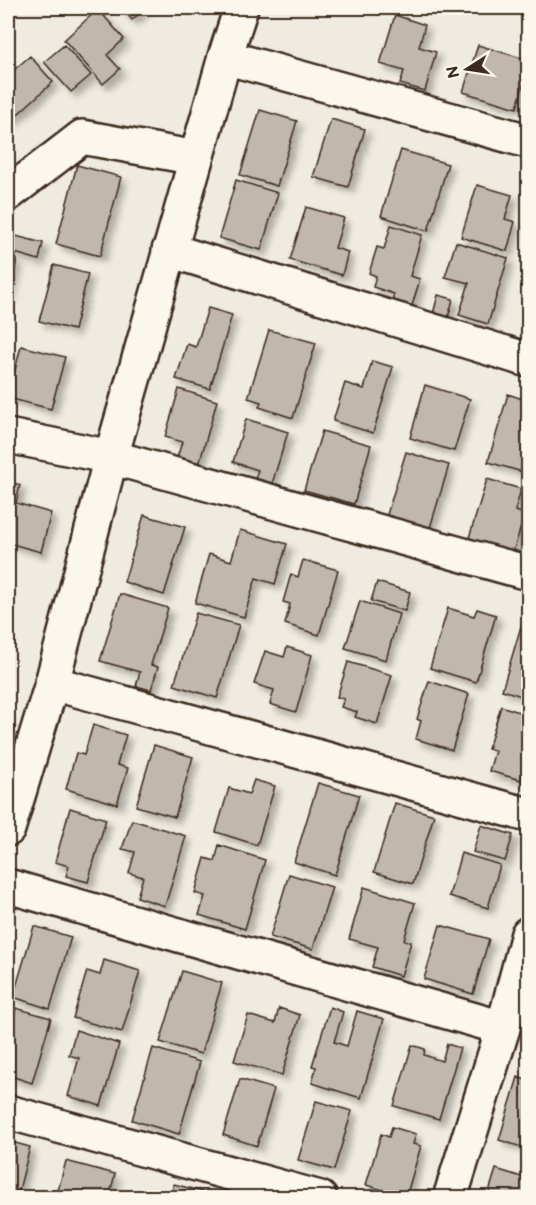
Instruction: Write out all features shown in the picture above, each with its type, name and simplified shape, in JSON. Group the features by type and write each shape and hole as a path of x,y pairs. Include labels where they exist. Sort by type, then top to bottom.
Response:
{"street":[{"path":"8,830 52,683 169,250 241,8"},
{"path":"225,57 528,141"},
{"path":"8,194 82,137 196,158"},
{"path":"169,250 528,360"},
{"path":"8,436 111,458 528,573"},
{"path":"52,683 528,815"},
{"path":"8,886 503,1028"},
{"path":"450,1197 503,1028 528,934"},
{"path":"8,1112 320,1197"}],"building":[{"path":"121,8 145,8 132,20"},
{"path":"98,9 124,39 107,55 120,69 103,84 64,40"},
{"path":"395,15 425,25 419,47 436,52 425,91 400,84 404,71 380,64"},
{"path":"64,45 91,75 71,92 44,62"},
{"path":"478,45 528,60 517,108 463,92"},
{"path":"30,56 53,82 9,122 8,75"},
{"path":"260,110 297,121 277,186 240,175"},
{"path":"331,119 365,129 348,187 313,177"},
{"path":"401,150 448,164 428,231 381,216"},
{"path":"77,165 121,177 100,256 56,244"},
{"path":"236,180 278,193 261,250 219,238"},
{"path":"477,185 512,195 505,219 515,222 507,251 461,237"},
{"path":"306,207 344,218 335,248 348,252 342,275 290,260"},
{"path":"391,225 422,235 410,276 420,279 411,309 391,304 394,294 373,287 376,276 369,273 377,247 384,249"},
{"path":"8,234 43,243 39,260 8,251"},
{"path":"456,242 508,258 488,324 459,315 469,283 445,277"},
{"path":"8,258 17,260 8,299"},
{"path":"54,265 88,274 74,330 39,321"},
{"path":"438,295 453,299 447,322 432,318"},
{"path":"208,308 232,315 210,389 176,379 187,344 196,347"},
{"path":"269,330 316,343 293,418 259,407 261,402 248,398"},
{"path":"21,346 65,357 51,409 8,398"},
{"path":"372,361 393,367 373,433 333,421 345,383 364,389"},
{"path":"425,385 470,399 454,451 410,438"},
{"path":"179,389 217,401 198,468 176,461 182,442 165,437"},
{"path":"508,394 528,401 528,466 526,473 488,462"},
{"path":"246,419 288,432 271,487 254,482 258,470 233,462"},
{"path":"322,431 371,445 354,504 304,490"},
{"path":"406,452 449,465 429,531 386,518"},
{"path":"487,479 521,489 515,511 525,514 513,552 469,538"},
{"path":"8,481 20,485 16,503 51,513 41,552 8,543"},
{"path":"144,515 185,527 164,595 124,582"},
{"path":"240,530 287,544 275,584 256,578 244,617 195,603 209,554 231,561"},
{"path":"303,560 338,570 319,635 285,624 290,604 283,602 291,574 298,577"},
{"path":"377,582 410,592 405,611 371,601"},
{"path":"120,594 168,608 151,665 158,667 151,690 136,686 140,672 100,661"},
{"path":"360,601 399,614 386,660 345,648"},
{"path":"448,608 474,616 477,609 496,615 476,682 430,668"},
{"path":"196,613 239,625 217,698 174,685"},
{"path":"522,623 528,625 528,698 502,690"},
{"path":"287,647 312,655 296,712 270,704 274,690 254,684 265,651 284,657"},
{"path":"348,662 392,675 377,724 355,717 357,712 341,707 344,699 337,697"},
{"path":"429,681 469,694 452,750 416,739 421,721 417,719"},
{"path":"501,706 528,715 528,754 521,780 489,771 495,751 488,749"},
{"path":"93,725 126,735 117,765 128,768 117,804 66,789 76,753 84,755"},
{"path":"154,745 193,757 175,817 136,806"},
{"path":"254,780 275,786 257,845 216,832 229,788 249,794"},
{"path":"318,783 359,795 335,875 294,862"},
{"path":"395,803 434,815 413,884 374,872"},
{"path":"70,808 106,819 88,882 66,876 69,866 55,862"},
{"path":"132,820 186,836 165,906 137,897 143,877 129,873 135,852 122,849"},
{"path":"481,825 513,835 505,861 473,852"},
{"path":"219,845 265,860 245,929 199,915 205,896 195,893 205,858 215,861"},
{"path":"461,853 500,865 488,908 449,896"},
{"path":"289,874 332,887 313,949 270,937"},
{"path":"364,887 415,903 404,940 411,942 401,976 372,967 378,947 349,939"},
{"path":"440,925 489,939 473,994 424,979"},
{"path":"34,926 71,937 50,1009 13,997"},
{"path":"104,960 140,971 122,1032 73,1018 87,971 100,975"},
{"path":"182,971 222,983 201,1054 160,1042"},
{"path":"330,1007 343,1012 334,1042 347,1046 357,1011 384,1019 361,1098 312,1083 316,1067 312,1066"},
{"path":"16,1008 51,1018 32,1083 8,1075 8,1035"},
{"path":"279,1008 300,1015 282,1075 234,1061 248,1015 275,1023"},
{"path":"76,1030 119,1044 101,1106 68,1096 79,1058 69,1055"},
{"path":"447,1044 460,1048 439,1119 394,1106 412,1045 425,1049 424,1055 442,1061"},
{"path":"153,1048 200,1062 179,1134 132,1120"},
{"path":"518,1077 528,1081 528,1149 499,1140"},
{"path":"240,1079 274,1089 257,1146 223,1135"},
{"path":"316,1101 352,1111 334,1170 298,1160"},
{"path":"392,1127 416,1134 413,1144 421,1146 406,1197 366,1185 381,1134 389,1137"},
{"path":"8,1141 30,1147 17,1198 8,1198"},
{"path":"66,1161 115,1174 109,1198 56,1198"},
{"path":"496,1169 528,1179 528,1198 487,1198"},
{"path":"174,1184 225,1198 170,1198"}]}
